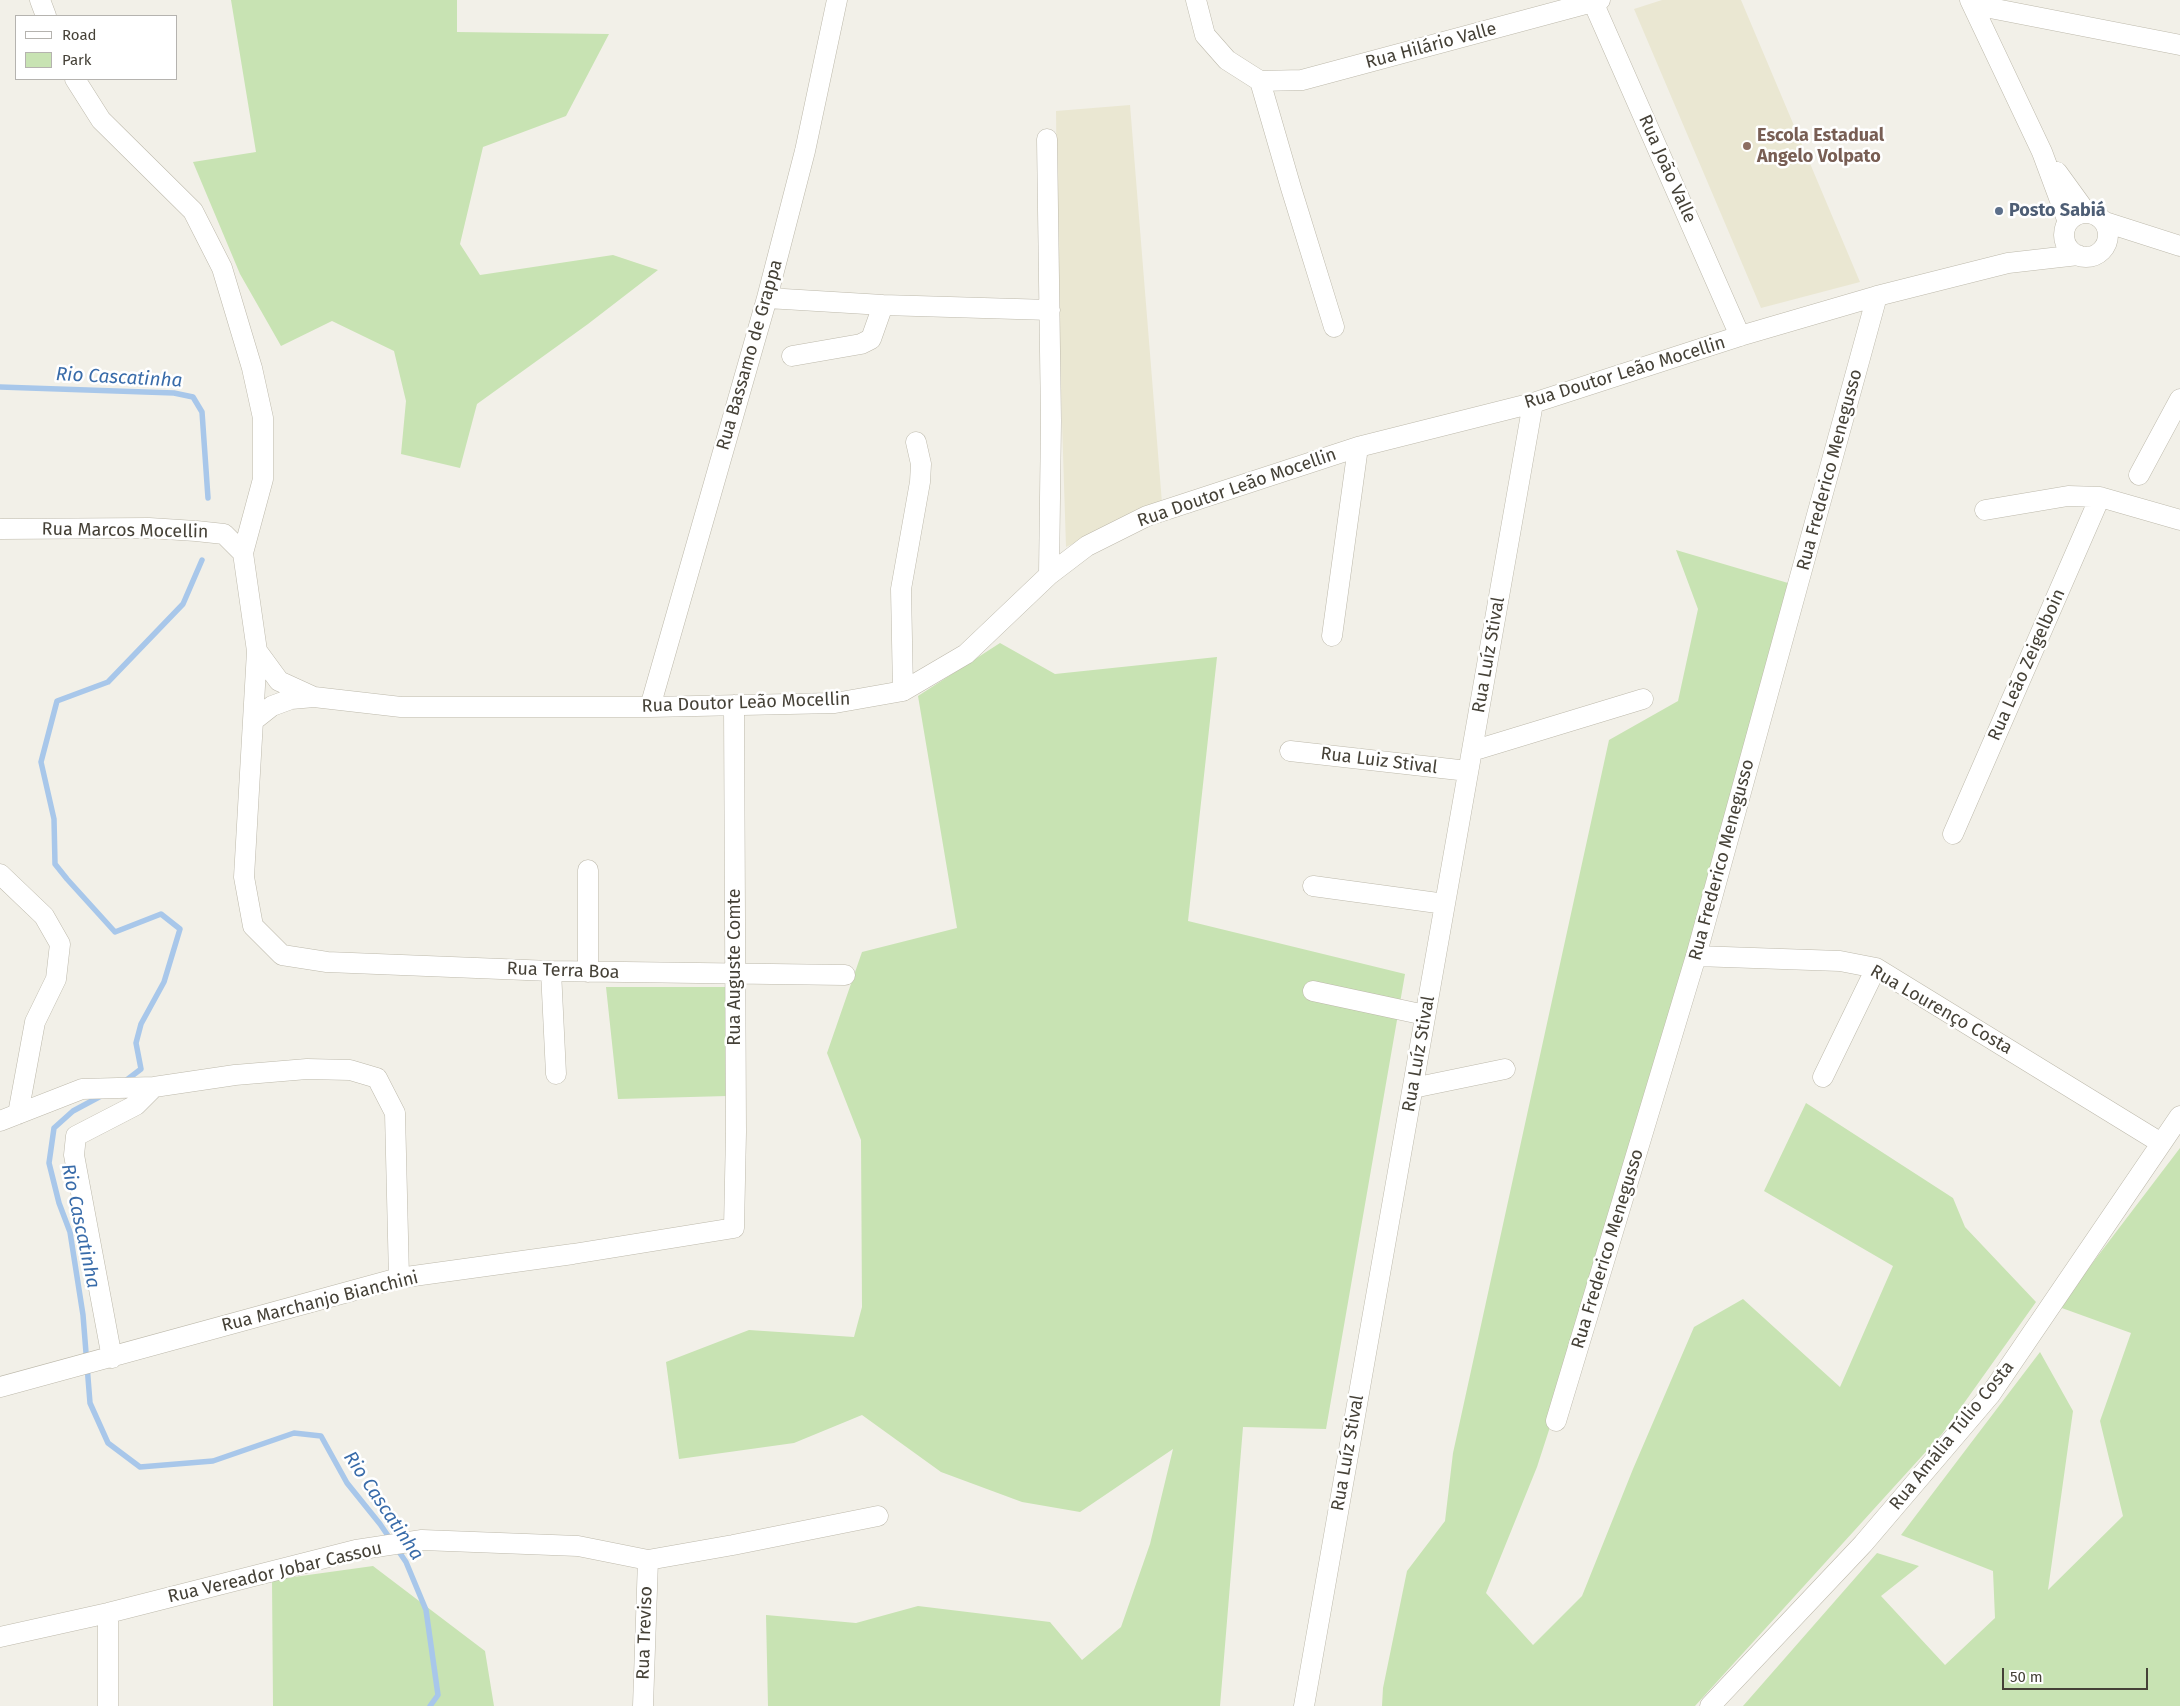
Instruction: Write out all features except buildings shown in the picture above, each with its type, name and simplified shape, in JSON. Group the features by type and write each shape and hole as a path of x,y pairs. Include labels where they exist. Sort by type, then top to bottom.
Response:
{"street":[{"path":"40,0 46,15"},
{"name":"Rua Bassamo de Grappa","path":"650,706 767,298 805,151 837,0"},
{"path":"1196,0 1205,35 1227,60 1260,81 1334,327"},
{"name":"Rua Hilário Valle","path":"1260,81 1302,80 1597,1"},
{"name":"Rua João Valle","path":"1597,1 1740,336"},
{"path":"1981,7 2180,45"},
{"path":"1981,7 2042,152 2066,231 2067,246 2078,255 2084,257 2095,255 2107,242 2109,235 2105,222"},
{"path":"76,80 101,120 193,211 222,268 252,368 263,418 263,479 243,553"},
{"path":"1047,139 1050,310 1049,575"},
{"path":"2042,152 2086,212"},
{"path":"2066,231 2073,217 2086,212 2093,213 2105,222 2179,246"},
{"name":"Rua Doutor Leão Mocellin","path":"2008,263 2066,231"},
{"path":"2107,242 2179,246"},
{"name":"Rua Doutor Leão Mocellin","path":"243,553 257,651 278,681 314,697 401,706 650,706 835,703 903,691 966,654 1049,575 1087,546 1148,516 1358,447 1533,402 1740,336 1877,296 2008,263 2078,255"},
{"name":"Rua Frederico Menegusso","path":"1556,1421 1696,956 1877,296"},
{"path":"767,298 883,305 1050,310"},
{"path":"792,356 861,344 871,339 883,305"},
{"path":"2139,476 2180,399"},
{"name":"Rua Luíz Stival","path":"1304,1706 1533,402"},
{"path":"903,691 901,588 920,482 921,464 916,442"},
{"path":"1332,636 1358,447"},
{"path":"1985,510 2068,496 2100,497 2180,520"},
{"name":"Rua Leão Zeigelboin","path":"1953,834 2100,497"},
{"name":"Rua Marcos Mocellin","path":"0,529 149,528 196,531 224,534 243,553"},
{"path":"253,721 257,651"},
{"path":"253,721 272,706 291,699 314,697"},
{"path":"1472,751 1643,699"},
{"name":"Rua Auguste Comte","path":"734,705 736,1132 734,1228"},
{"name":"Rua Terra Boa","path":"253,721 244,877 253,926 282,955 327,962 551,971 845,976"},
{"name":"Rua Luiz Stival","path":"1290,751 1468,771"},
{"path":"588,870 588,972"},
{"path":"0,874 44,916 60,944 56,979 35,1022 9,1118"},
{"path":"1314,886 1445,904"},
{"name":"Rua Lourenço Costa","path":"1696,956 1840,961 1876,968 2161,1143"},
{"path":"1823,1077 1876,968"},
{"path":"551,971 556,1074"},
{"path":"1314,991 1425,1015"},
{"path":"9,1118 82,1089 144,1087 235,1075 307,1070 350,1070 377,1078 395,1113 400,1278"},
{"path":"1413,1088 1505,1070"},
{"path":"104,1360 74,1155 76,1136 136,1105 144,1087"},
{"name":"Rua Amália Túlio Costa","path":"1710,1706 1863,1544 1990,1395 2180,1116"},
{"name":"Rua Marchanjo Bianchini","path":"0,1386 104,1360 400,1278 573,1254 734,1228"},
{"name":"Rua Vereador Jobar Cassou","path":"0,1636 108,1613 356,1550 422,1540 578,1546 648,1560 878,1516"},
{"name":"Rua Treviso","path":"643,1706 648,1560"},
{"path":"108,1613 108,1706"}],"shaded area":[{"name":"Escola Estadual Angelo Volpato","path":"1662,0 1741,0 1860,282 1761,308 1634,9"},
{"path":"1130,105 1162,503 1066,547 1058,296 1056,111"}],"green space":[{"path":"231,0 457,0 457,32 609,34 566,116 483,147 460,244 480,275 613,255 658,270 588,324 477,404 460,468 401,454 406,401 394,351 332,321 281,346 240,274 193,162 256,152"},
{"path":"1676,550 1788,583 1746,759 1585,1319 1537,1467 1486,1593 1533,1645 1582,1596 1633,1469 1694,1327 1743,1299 1840,1387 1893,1266 1764,1191 1806,1103 1953,1198 1965,1227 2036,1302 1942,1434 1695,1706 1382,1706 1383,1688 1407,1571 1445,1521 1453,1453 1609,740 1678,701 1698,609"},
{"path":"1000,643 1055,674 1217,657 1188,921 1405,974 1326,1429 1243,1427 1220,1706 768,1706 766,1615 856,1623 918,1606 1050,1622 1082,1660 1121,1627 1150,1544 1173,1449 1080,1512 1022,1502 941,1472 862,1415 794,1443 679,1459 666,1362 749,1330 854,1337 862,1307 861,1140 827,1053 862,952 957,928 918,696"},
{"path":"606,987 727,987 727,1096 618,1099"},
{"path":"2180,1148 2180,1706 1743,1706 1877,1553 1919,1566 1881,1596 1945,1665 1995,1618 1993,1571 1901,1535 2040,1352 2073,1411 2048,1590 2123,1516 2100,1421 2131,1333 2059,1307"},
{"path":"373,1566 485,1651 494,1706 273,1706 272,1580"}],"waterway":[{"name":"Rio Cascatinha","path":"0,387 174,393 193,397 202,412 208,498"},
{"name":"Rio Cascatinha","path":"124,1082 141,1069 136,1043 141,1024 164,982 180,929 161,914 115,932 67,879 55,864 54,819 41,762 57,701 108,682 183,604 202,560"},
{"name":"Rio Cascatinha","path":"101,1096 73,1111 54,1128 49,1163 59,1203 70,1232 83,1315 90,1403 108,1443 140,1467 213,1461 294,1433 321,1436 347,1483 380,1524 406,1562 426,1610 438,1695 430,1706"}],"place":[{"name":"Escola Estadual Angelo Volpato","path":"1747,146"},
{"name":"Posto Sabiá","path":"1999,211"}]}
